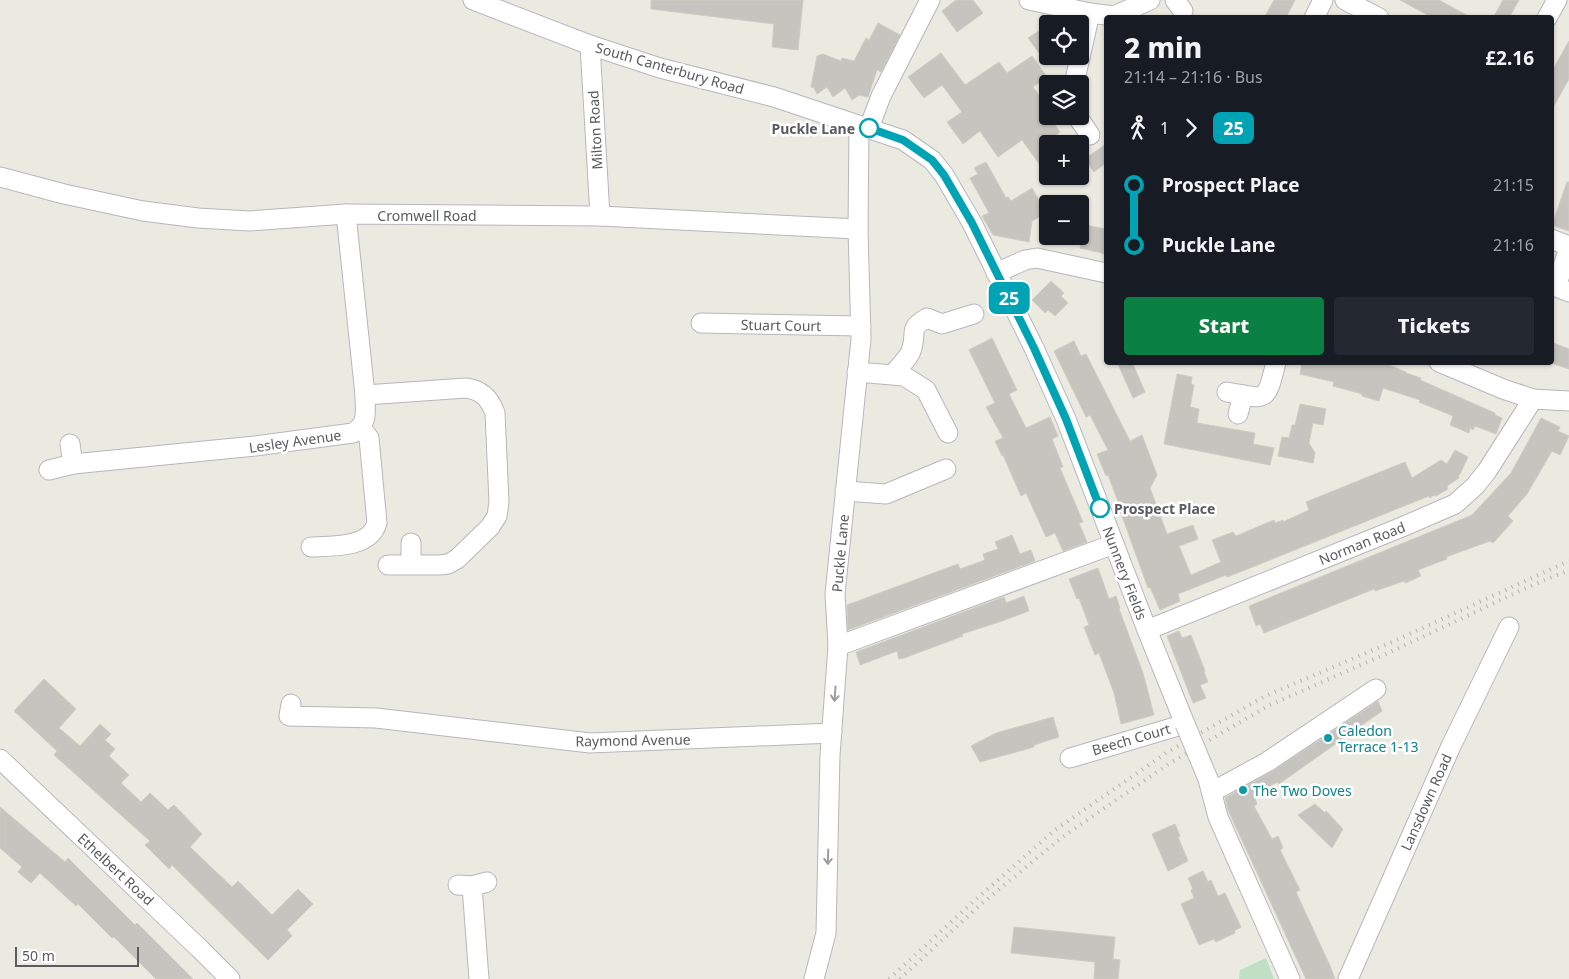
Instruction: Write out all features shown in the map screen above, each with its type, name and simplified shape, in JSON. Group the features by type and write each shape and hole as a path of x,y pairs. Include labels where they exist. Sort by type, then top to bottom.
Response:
{"street":[{"name":"South Canterbury Road","path":"473,0 590,45 660,68 774,97 864,127"},
{"path":"524,0 524,8 528,20"},
{"path":"1029,0 1106,15"},
{"path":"1116,15 1150,0"},
{"path":"1316,15 1323,0"},
{"path":"1345,0 1373,15"},
{"path":"1549,15 1557,0"},
{"name":"Puckle Lane","path":"814,979 826,933 832,733 838,646 835,594 856,372 861,339 858,229 864,127 881,96 924,2"},
{"path":"1076,75 1090,13"},
{"name":"Milton Road","path":"590,45 600,216"},
{"path":"1083,125 1090,135"},
{"name":"Nunnery Fields","path":"864,127 903,140 932,160 944,175 972,223 1066,419 1147,630 1210,786 1218,818 1290,979"},
{"name":"Cromwell Road","path":"0,177 64,194 143,211 198,218 249,221 346,214 600,216 858,229"},
{"name":"Lesley Avenue","path":"49,470 72,464 255,446 352,433 361,428 365,420 365,395 346,214"},
{"path":"1554,240 1569,247 1556,288 1569,292"},
{"path":"996,273 1025,260 1038,258 1104,273"},
{"path":"893,374 912,349 913,335 917,324 927,318 942,324 974,314"},
{"name":"Stuart Court","path":"701,323 861,326"},
{"path":"1238,414 1235,393 1259,398 1265,395 1270,390 1275,365"},
{"path":"1445,365 1503,389 1533,399 1569,402"},
{"path":"856,372 904,376 926,390 948,433"},
{"path":"365,395 475,389 484,394 491,403 495,413 499,502 497,516 490,527 457,560 448,564 388,565"},
{"name":"Norman Road","path":"1147,630 1455,504 1475,486 1487,471 1533,399"},
{"path":"311,547 345,545 369,537 375,531 377,523 369,438 361,428"},
{"path":"70,444 72,464"},
{"path":"845,491 886,494 946,469"},
{"path":"411,543 411,564"},
{"path":"838,646 1114,544"},
{"name":"Lansdown Road","path":"1348,979 1447,755 1509,627"},
{"path":"1210,786 1267,762 1376,689"},
{"name":"Raymond Avenue","path":"291,704 289,716 377,713 590,743 832,733"},
{"name":"Beech Court","path":"1078,761 1185,724"},
{"name":"Ethelbert Road","path":"0,759 230,979"},
{"path":"472,884 479,979"}],"green space":[{"path":"1266,958 1274,979 1239,979 1240,970"}],"building":[{"path":"651,0 803,0 798,50 772,47 774,24 651,9"},
{"path":"956,0 973,0 983,13 957,32 942,11"},
{"path":"1274,0 1295,0 1288,15 1266,15"},
{"path":"1400,0 1439,0 1466,15 1428,15"},
{"path":"1503,0 1519,0 1511,15 1495,15"},
{"path":"878,23 900,35 881,72 877,70 868,97 859,95 852,100 845,88 833,97 827,87 817,94 814,88 811,87 817,56 823,54 841,61 842,58 854,61 866,38 869,40"},
{"path":"1039,31 1039,53 1028,38"},
{"path":"1569,41 1569,79 1554,106 1554,68"},
{"path":"941,53 965,85 999,62 1007,73 1032,56 1046,75 1039,75 1039,83 1033,87 1039,95 1039,125 1055,125 1060,132 1056,135 1039,135 1039,164 1022,140 998,157 980,131 963,144 947,122 962,112 942,85 924,98 908,77"},
{"path":"1104,145 1104,164 1094,172 1089,165 1089,156"},
{"path":"986,162 1006,198 1008,197 1011,201 1032,188 1039,200 1039,217 1032,221 1029,242 993,235 982,216 989,213 970,178 978,174 974,168"},
{"path":"1567,182 1569,182 1569,231 1554,226 1554,219"},
{"path":"1089,226 1104,229 1104,254 1080,248 1081,245 1089,245"},
{"path":"1051,281 1064,293 1061,296 1068,303 1055,316 1048,310 1045,313 1032,300"},
{"path":"992,338 1017,390 1009,394 1026,428 1050,417 1058,436 1052,439 1063,467 1060,468 1083,522 1079,523 1087,542 1063,551 1055,533 1046,537 1026,493 1021,496 995,441 1003,438 986,407 995,403 969,350"},
{"path":"1074,341 1081,356 1086,354 1130,441 1142,435 1157,475 1150,488 1167,534 1193,525 1198,539 1179,546 1191,575 1221,562 1212,540 1233,532 1236,536 1274,520 1275,523 1283,520 1283,522 1309,510 1306,502 1405,462 1412,478 1441,460 1447,464 1455,450 1468,457 1458,476 1459,478 1447,486 1448,489 1436,496 1434,495 1430,498 1429,496 1245,570 1227,577 1226,575 1178,594 1180,601 1160,610 1150,587 1148,588 1108,475 1106,476 1097,454 1108,450 1090,415 1086,417 1054,351"},
{"path":"1554,343 1569,349 1569,369 1554,364"},
{"path":"1118,365 1133,365 1145,392 1133,398"},
{"path":"1302,365 1389,365 1421,378 1420,380 1495,413 1495,415 1502,418 1496,434 1475,426 1473,430 1470,428 1469,433 1450,425 1453,416 1419,402 1420,400 1383,388 1379,401 1333,386 1334,382 1300,374"},
{"path":"1177,374 1192,377 1191,384 1194,385 1190,407 1199,409 1197,423 1255,433 1253,444 1274,448 1270,465 1164,444"},
{"path":"1300,404 1326,409 1323,425 1313,423 1309,443 1315,453 1313,463 1278,456 1282,437 1289,438 1292,425 1295,425"},
{"path":"1541,418 1560,427 1558,431 1569,436 1560,455 1552,451 1527,494 1508,516 1513,521 1493,543 1490,541 1446,557 1447,559 1418,570 1421,576 1405,583 1404,581 1375,591 1374,589 1264,633 1260,624 1256,626 1249,606 1472,515 1511,473"},
{"path":"1012,535 1020,554 1031,550 1035,561 848,630 847,605 958,564 960,569 985,560 983,554 998,549 995,542"},
{"path":"1098,568 1109,599 1116,596 1143,673 1154,715 1121,724 1114,693 1099,653 1095,655 1084,627 1089,625 1079,598 1077,599 1069,579"},
{"path":"1024,596 1029,611 962,634 963,636 904,658 899,659 897,651 860,665 856,652 1004,597 1006,603"},
{"path":"1179,631 1182,638 1191,635 1208,682 1200,685 1206,698 1193,703 1167,636"},
{"path":"44,679 76,709 59,728 80,746 100,724 111,734 105,740 115,749 109,756 129,775 121,783 141,802 150,793 168,810 174,805 202,834 190,847 232,887 238,881 272,915 298,889 313,904 287,930 292,936 268,960 172,865 169,869 145,845 150,841 54,755 57,751 14,711"},
{"path":"1378,701 1382,711 1279,784 1278,782 1253,794 1257,804 1254,806 1272,839 1278,836 1283,848 1280,850 1300,890 1296,892 1335,979 1306,979 1228,810 1225,798 1273,771"},
{"path":"1053,717 1059,737 1034,745 1034,747 980,762 971,746 996,733"},
{"path":"1315,804 1325,813 1326,811 1343,829 1332,848 1298,815"},
{"path":"0,807 65,862 68,858 135,925 137,923 193,979 156,979 78,904 76,906 40,873 31,883 18,872 22,867 0,848"},
{"path":"1175,824 1188,861 1168,871 1152,834"},
{"path":"1203,871 1208,882 1211,880 1218,896 1225,893 1241,927 1234,931 1235,933 1216,942 1214,939 1199,945 1181,904 1194,898 1191,890 1193,889 1188,878"},
{"path":"1014,927 1115,937 1113,959 1120,960 1118,979 1094,979 1095,962 1011,953"}],"railway":[{"path":"889,979 1055,830 1166,753 1265,696 1392,642 1569,561"},
{"path":"900,979 979,906 1061,838 1170,763 1270,705 1569,570"}],"bus line":[{"name":"25","path":"869,128 903,140 922,151 944,175 972,223 1034,348 1066,419 1100,508"}],"place":[{"name":"Puckle Lane","path":"869,128"},
{"name":"Prospect Place","path":"1100,508"},
{"name":"Caledon Terrace 1-13","path":"1328,738"},
{"name":"The Two Doves","path":"1243,790"}]}
